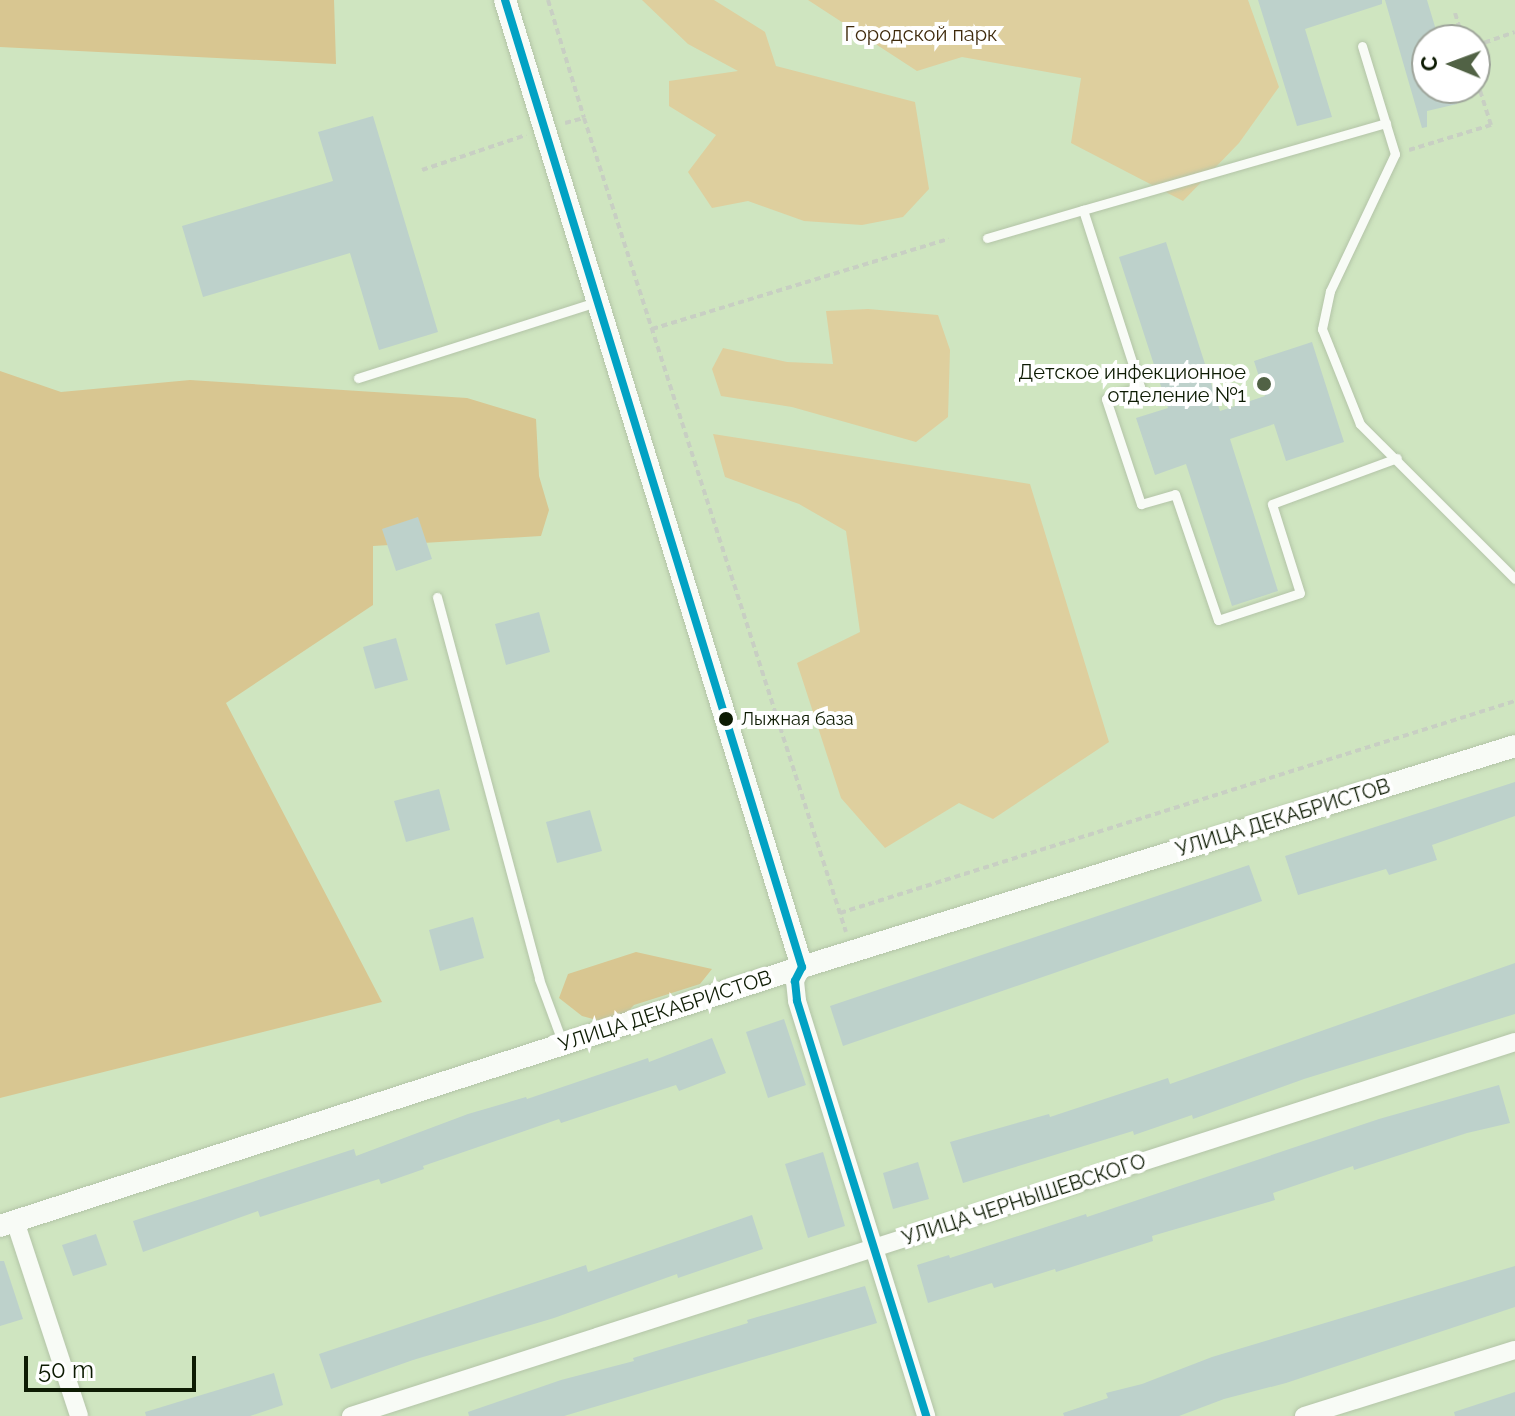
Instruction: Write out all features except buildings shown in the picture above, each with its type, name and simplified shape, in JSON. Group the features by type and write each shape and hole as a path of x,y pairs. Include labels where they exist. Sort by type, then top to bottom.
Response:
{"street":[{"path":"505,0 802,967 795,981 797,1001 926,1416"},
{"name":"УЛИЦА ДЕКАБРИСТОВ","path":"8,1224 852,951 1515,746"},
{"name":"УЛИЦА ЧЕРНЫШЕВСКОГО","path":"351,1416 1515,1042"},
{"path":"8,1224 79,1416"},
{"path":"1304,1416 1515,1350"}],"lane":[{"path":"1362,46 1395,154 1330,291 1322,329 1360,424 1515,579"},
{"path":"987,238 1386,123"},
{"path":"1083,210 1140,387 1106,399 1141,504 1175,494 1218,620 1300,593 1272,504 1397,458"},
{"path":"358,378 599,301"},
{"path":"437,597 539,979 563,1044"}],"path":[{"path":"548,0 852,951"},
{"path":"1455,13 1458,24"},
{"path":"1491,40 1515,32"},
{"path":"1395,154 1491,125 1484,104"},
{"path":"422,170 584,118"},
{"path":"652,329 949,239"},
{"path":"840,913 1515,701"}],"green space":[{"path":"642,0 714,0 765,32 776,66 915,102 929,189 903,217 862,225 804,221 748,201 712,208 688,172 716,135 669,106 669,81 738,71 688,44"},
{"name":"Городской парк","path":"808,0 1248,0 1279,87 1239,143 1183,201 1071,143 1081,78 962,57 917,71"},
{"path":"868,309 938,315 950,350 948,417 916,442 792,407 721,396 712,369 723,348 787,362 833,364 826,311"},
{"path":"713,434 1030,484 1109,742 993,819 959,803 885,848 841,798 797,663 860,632 846,531 799,504 725,477"}],"shaded area":[{"path":"0,0 334,0 336,64 0,47"},
{"path":"0,371 61,392 190,380 467,398 536,419 539,476 549,510 541,536 373,546 373,605 226,703 382,1002 0,1098"},
{"path":"636,952 712,969 700,984 634,1005 615,1025 582,1016 559,998 568,974"}],"transit line":[{"path":"505,0 802,967 795,981 797,1001 926,1416"}],"place":[{"name":"Детское инфекционное отделение №1","path":"1264,384"},
{"name":"Лыжная база","path":"726,719"}]}
